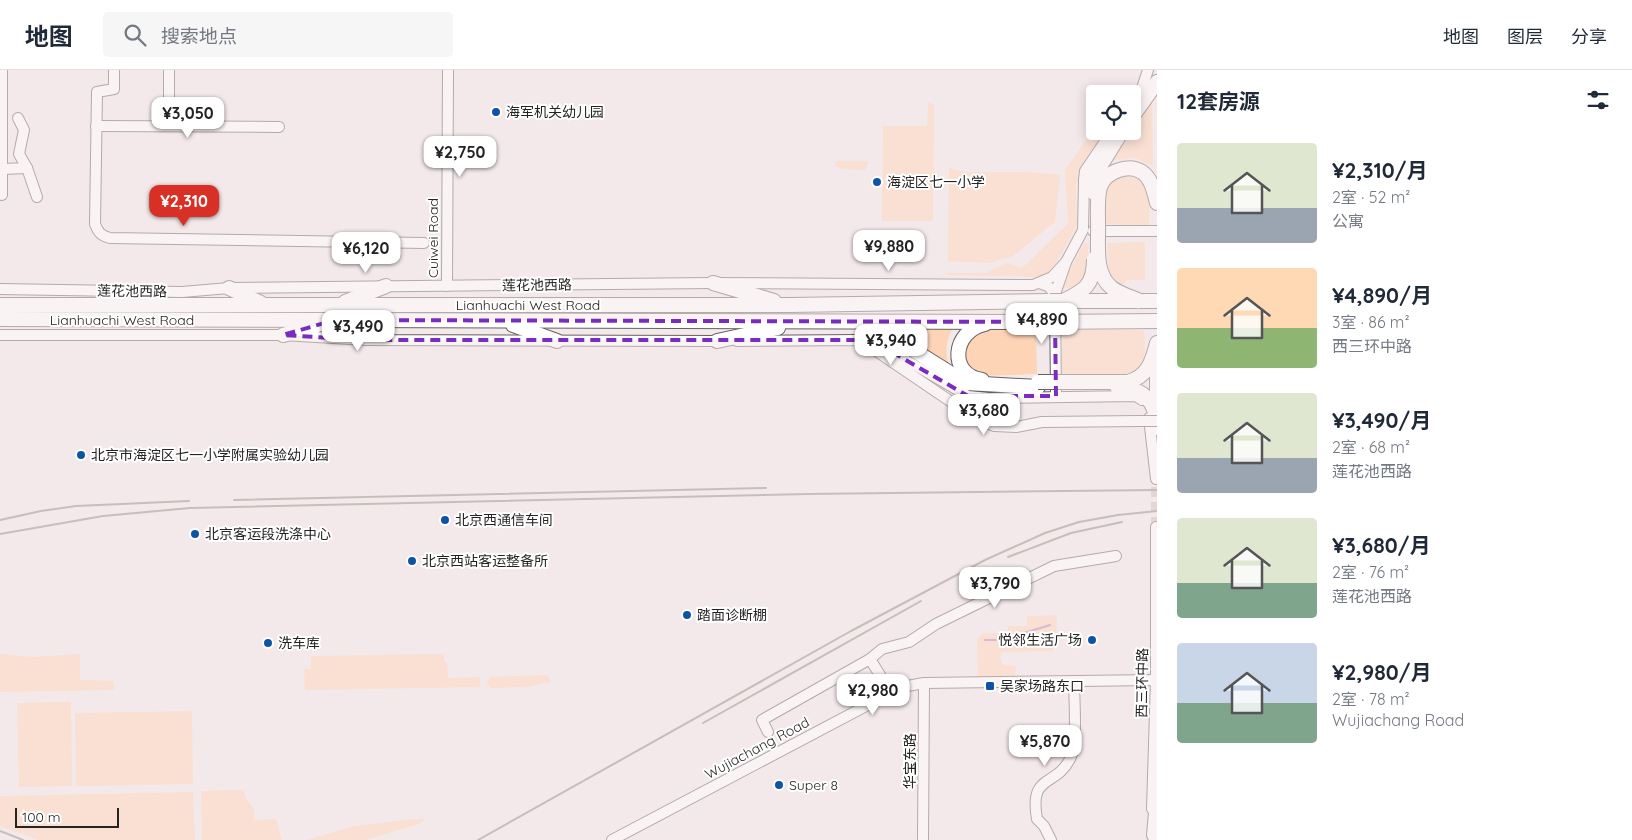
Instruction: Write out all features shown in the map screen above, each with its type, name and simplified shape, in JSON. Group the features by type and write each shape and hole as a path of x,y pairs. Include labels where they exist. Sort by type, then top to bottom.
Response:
{"highway":[{"path":"1141,104 1157,82"},
{"path":"1055,299 1082,291 1088,286 1094,273 1092,225 1096,173 1116,140"},
{"path":"1140,301 1113,289 1106,282 1099,265 1092,225 1100,186 1105,178 1115,171 1128,168 1142,172 1152,184 1157,203"},
{"path":"713,283 789,305"},
{"path":"336,306 386,286"},
{"path":"228,288 267,306"},
{"path":"1055,299 1157,301"},
{"name":"Lianhuachi West Road","path":"3,305 789,305 1055,299"},
{"name":"Lianhuachi West Road","path":"2,319 805,322 1157,321"},
{"path":"282,335 335,320"},
{"path":"503,321 557,340"},
{"path":"856,321 878,328 966,383 1038,385 1128,382 1135,380 1153,362 1157,343"},
{"path":"996,321 975,326 963,337 958,353 959,361 965,371 972,378 983,381 1038,385"},
{"path":"716,341 805,322"},
{"path":"1157,356 1157,422"},
{"path":"1069,384 1130,388 1145,396 1151,404 1157,422"},
{"path":"1154,837 1157,801"}],"street":[{"path":"2,70 2,195"},
{"path":"114,70 114,89 96,92 95,224 103,237 424,243"},
{"path":"169,70 169,126"},
{"name":"Cuiwei Road","path":"447,286 448,70"},
{"path":"1141,89 1148,70"},
{"path":"18,118 24,130 19,154 27,168 37,198"},
{"path":"96,126 279,127"},
{"path":"1056,396 1055,299 1066,262 1092,225 1084,180 1085,171 1106,140"},
{"path":"2,169 27,168"},
{"path":"1092,225 1157,231"},
{"name":"莲花池西路","path":"0,288 182,292 228,288 713,283 1033,285 1052,276 1066,262"},
{"path":"1039,283 1048,286 1055,299"},
{"path":"0,335 282,335 366,340 858,340 880,345 968,396 989,398 1136,396 1145,403 1149,416 1156,479"},
{"path":"858,340 975,418 994,426 1016,427 1042,422 1157,422"},
{"name":"西三环中路","path":"1154,837 1152,802 1156,680 1156,527"},
{"path":"768,732 762,720 870,659 882,649 909,642 936,624 1054,566 1116,556"},
{"path":"870,659 891,693"},
{"name":"Wujiachang Road","path":"612,840 902,687 924,683 1156,680"},
{"path":"1051,840 1044,826 1037,819 1036,802 1038,789 1042,784 1059,773 1070,760 1074,747 1074,681"},
{"name":"华宝东路","path":"923,840 924,683"}],"highlighted area":[{"path":"335,320 1055,322 1056,396 968,396 880,345 859,340 366,340 283,335"}],"shaded area":[{"path":"1152,97 1153,165 1135,158 1109,161 1122,140 1141,140 1141,113"},
{"path":"928,103 934,104 933,221 882,221 883,126 927,126"},
{"path":"1086,140 1102,140 1076,185 1077,225 1054,268 1048,273 1037,277 948,275 944,273 985,273 1006,263 1022,268 1068,224 1065,170"},
{"path":"836,161 868,161 865,170 842,169 835,166"},
{"path":"949,168 966,172 1029,172 1060,175 1055,222 1013,256 990,263 948,261"},
{"path":"1136,173 1150,192 1149,225 1102,224 1103,189 1118,175"},
{"path":"1145,242 1145,280 1126,280 1125,284 1119,284 1109,272 1107,243"},
{"path":"1084,243 1089,243 1087,268 1078,286 1060,289"},
{"path":"954,326 947,348 950,370 893,333 891,327"},
{"path":"983,327 1036,328 1037,374 990,375 973,370 962,356 966,340"},
{"path":"1062,330 1144,330 1145,350 1143,362 1138,368 1119,375 1062,375"},
{"path":"1057,615 1056,641 1052,651 1002,652 1000,658 1003,665 1016,666 1014,682 978,682 977,640 983,633 1008,633 1008,626 1027,626 1027,616"},
{"path":"0,654 33,657 80,654 80,680 113,681 115,690 0,692"},
{"path":"444,654 448,678 480,677 480,687 305,690 304,669 311,669 311,656"},
{"path":"545,675 549,677 550,682 528,687 490,688 487,681 491,677"},
{"path":"71,702 72,786 19,787 17,703"},
{"path":"192,711 193,784 76,786 75,713"},
{"path":"244,790 245,797 254,809 254,820 276,819 282,840 202,840 201,791"},
{"path":"193,792 195,840 38,840 0,826 0,796"},
{"path":"426,819 419,824 365,840 306,840 355,826"}],"waterway":[{"path":"985,640 1002,640 1050,625"}],"tunnel":[{"path":"1156,479 1156,527"}],"railway":[{"path":"234,500 766,488"},
{"path":"0,534 103,516 190,508 809,494 1157,490"},
{"path":"0,520 76,506 189,501"},
{"path":"478,840 851,631 985,560 1045,533 1079,522 1157,511"},
{"path":"1008,557 1071,533 1122,522"},
{"path":"703,723 921,601"},
{"path":"0,831 23,840"}],"place":[{"name":"海军机关幼儿园","path":"496,112"},
{"name":"海淀区七一小学","path":"877,182"},
{"name":"北京市海淀区七一小学附属实验幼儿园","path":"81,455"},
{"name":"北京西通信车间","path":"445,520"},
{"name":"北京客运段洗涤中心","path":"195,534"},
{"name":"北京西站客运整备所","path":"412,561"},
{"name":"踏面诊断棚","path":"687,615"},
{"name":"悦邻生活广场","path":"1092,640"},
{"name":"洗车库","path":"268,643"},
{"name":"吴家场路东口","path":"990,686"},
{"name":"Super 8","path":"779,785"}]}
